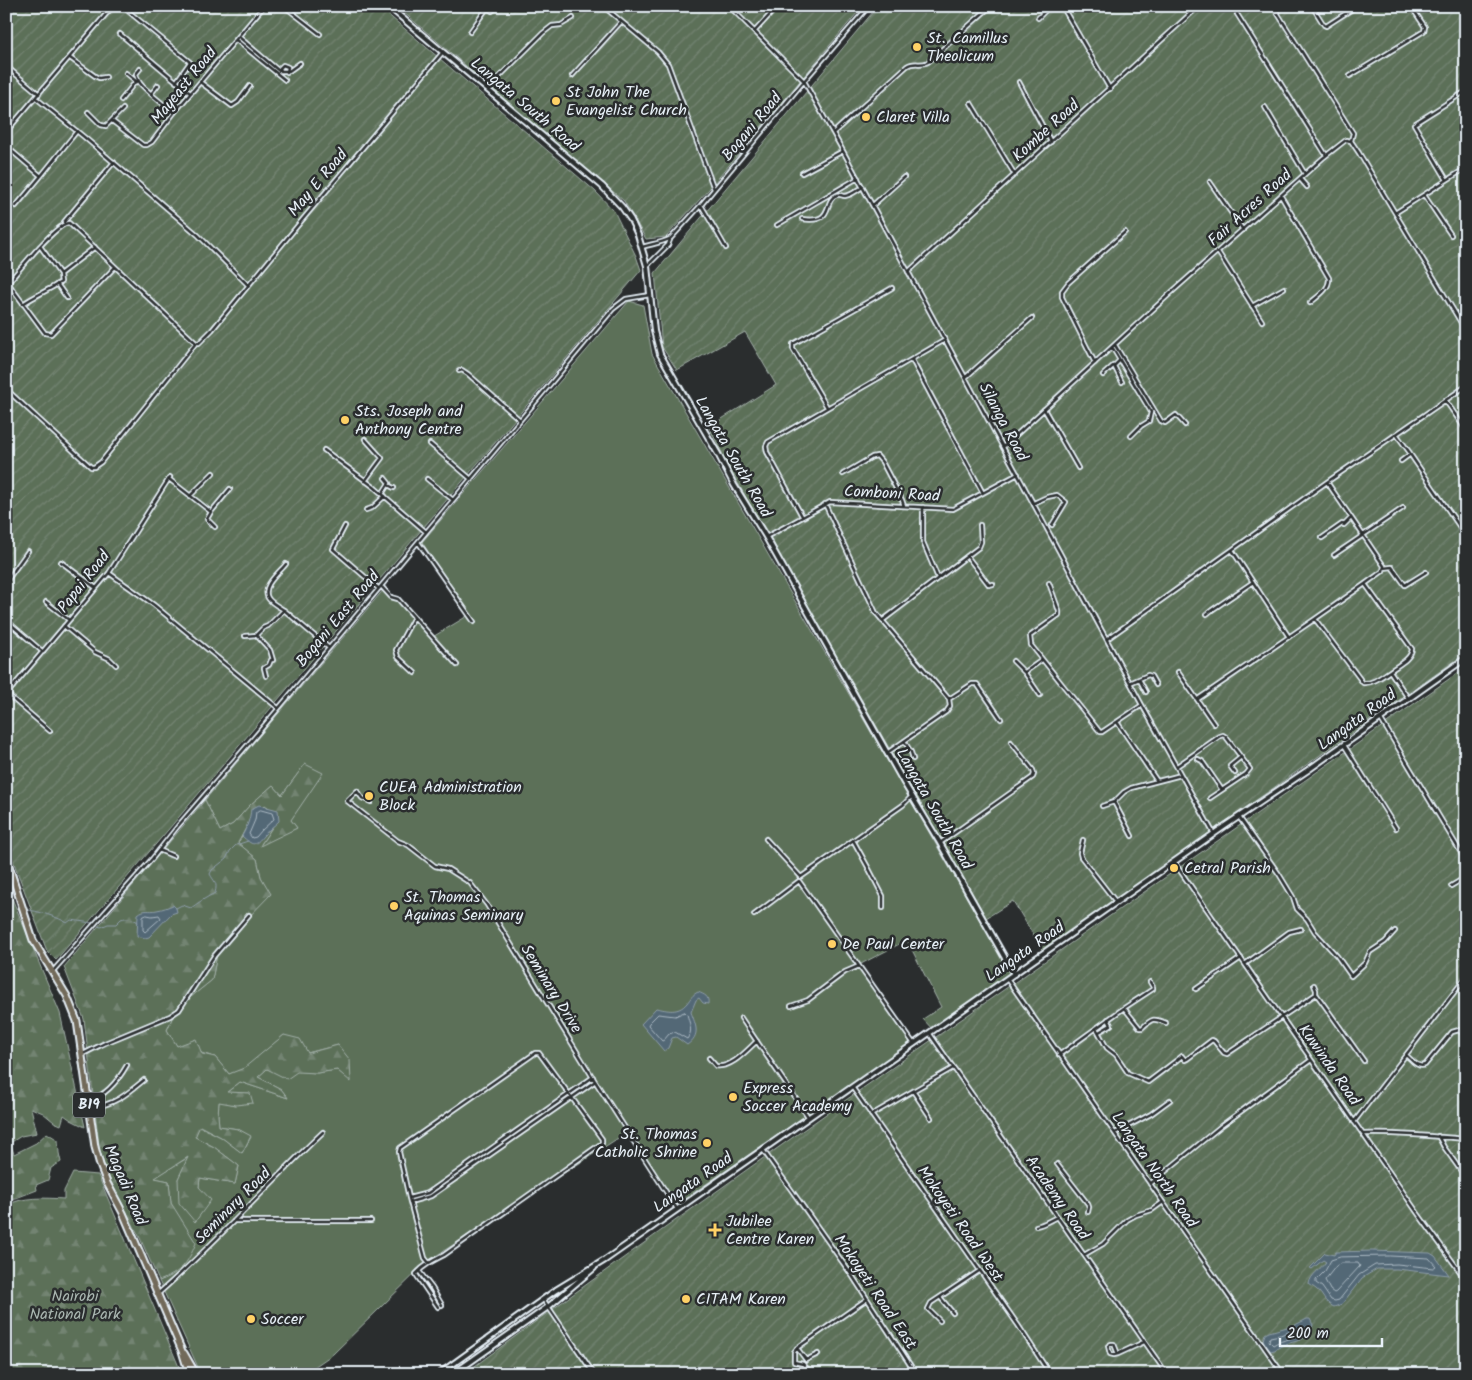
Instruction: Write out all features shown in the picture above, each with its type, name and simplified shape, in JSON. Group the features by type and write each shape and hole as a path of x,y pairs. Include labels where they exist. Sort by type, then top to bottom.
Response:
{"highway":[{"name":"Magadi Road","path":"6,856 33,940 67,996 78,1022 95,1147 100,1165 182,1351 189,1374"},
{"name":"Magadi Road","path":"182,1351 196,1374"}],"main road":[{"name":"Langata South Road","path":"388,6 609,194 622,207 631,220 642,247 647,266 654,331 660,354 1014,974"},
{"name":"Langata Road","path":"439,1374 568,1282 597,1265 930,1034 1466,658"},
{"name":"Langata Road","path":"453,1374 548,1307 597,1265"}],"street":[{"path":"6,132 113,6"},
{"name":"Mayeast Road","path":"112,121 143,145 147,145 158,135 190,93 264,6"},
{"path":"284,6 320,34"},
{"path":"470,32 486,7 494,11 499,6"},
{"path":"603,6 658,52 668,64 714,189"},
{"name":"Silanga Road","path":"729,6 804,81 873,205 1130,683 1214,834"},
{"path":"755,31 778,6"},
{"name":"Bogani Road","path":"647,266 668,246 671,238 869,6"},
{"path":"833,133 907,66 913,63 923,64 928,62 991,6"},
{"path":"1038,18 1050,6"},
{"path":"1062,6 1110,89"},
{"name":"Kombe Road","path":"908,272 1199,6"},
{"path":"1273,6 1353,133 1351,141 1466,331"},
{"path":"1312,6 1326,26 1357,6"},
{"path":"1350,76 1426,29 1413,7"},
{"name":"Mayeast Road","path":"128,11 190,62 176,82"},
{"path":"1237,14 1326,155"},
{"path":"487,89 543,33 552,26 561,25 573,18"},
{"path":"572,76 622,22"},
{"path":"120,34 190,93"},
{"path":"239,37 281,71 287,72 292,70 300,62"},
{"path":"236,40 285,80"},
{"name":"May E Road","path":"6,389 91,467 101,462 196,343 202,341 212,330 443,52"},
{"path":"70,58 94,76 99,78 106,77"},
{"path":"281,71 280,68 283,65 288,67 287,72"},
{"path":"6,66 39,94"},
{"path":"140,69 136,76 140,84"},
{"path":"126,73 174,113"},
{"path":"121,100 136,81"},
{"path":"200,82 232,106 238,102 250,86"},
{"path":"1019,82 1051,142"},
{"path":"151,94 158,85"},
{"path":"1447,180 1414,124 1466,91"},
{"path":"36,98 78,131 198,235 248,285"},
{"path":"972,103 1015,175"},
{"path":"1265,107 1305,174"},
{"path":"88,112 103,126 106,126 122,109"},
{"path":"16,206 78,131"},
{"name":"Fair Acres Road","path":"1003,447 1326,155 1344,141 1351,141"},
{"path":"6,146 41,176"},
{"path":"802,173 843,151"},
{"path":"114,162 63,224 40,246 7,284 45,333 51,334 115,266"},
{"path":"1395,213 1466,168"},
{"path":"873,205 904,177"},
{"path":"777,224 858,178"},
{"path":"1300,178 1307,187"},
{"path":"1210,182 1242,230"},
{"path":"802,219 813,221 821,218 834,197 838,194 845,196 863,187"},
{"path":"1424,195 1451,235"},
{"path":"1281,196 1330,278 1328,286 1310,303"},
{"path":"701,205 726,248"},
{"path":"63,224 69,223 196,343"},
{"path":"1096,362 1062,297 1062,291 1068,283 1125,232"},
{"path":"642,247 657,242 664,242 671,238"},
{"path":"23,304 40,293 48,291 62,279 40,246"},
{"path":"60,274 95,247"},
{"path":"1218,252 1262,321"},
{"path":"57,284 67,298"},
{"path":"827,408 793,349 794,344 892,288"},
{"path":"1252,306 1284,288"},
{"name":"Bogani East Road","path":"52,972 159,850 618,304 626,298 650,295"},
{"path":"966,377 1032,318"},
{"path":"802,516 767,452 766,446 771,439 946,340"},
{"path":"1114,346 1120,360 1151,412 1149,421 1140,426 1131,436"},
{"path":"1114,346 1161,421 1165,423 1176,415 1185,425"},
{"path":"912,360 983,493"},
{"path":"1104,375 1120,360"},
{"path":"1114,365 1122,382"},
{"path":"459,371 462,370 468,374 520,420"},
{"path":"1107,639 1327,482 1466,386"},
{"path":"1445,400 1466,430"},
{"path":"1044,409 1078,468"},
{"path":"1397,435 1466,536"},
{"path":"365,439 382,458 365,481"},
{"path":"430,444 471,478"},
{"path":"324,450 385,496 426,532"},
{"path":"1401,461 1410,454"},
{"path":"843,474 877,456 882,462 904,506"},
{"path":"211,512 190,496 213,473"},
{"name":"Comboni Road","path":"766,538 826,504 835,502 954,508 1018,474"},
{"name":"Papai Road","path":"7,694 109,573 169,478 190,496"},
{"path":"382,494 389,482 385,478"},
{"path":"427,479 453,500"},
{"path":"1327,482 1384,564 1384,568"},
{"path":"388,485 394,488"},
{"path":"214,527 207,520 211,512 230,489"},
{"path":"1034,503 1057,495 1066,502 1052,525"},
{"path":"366,510 372,508 385,496"},
{"path":"826,504 876,613 949,699 950,706 946,712 887,753"},
{"path":"923,507 922,542 938,578"},
{"path":"1334,554 1403,508"},
{"path":"1322,538 1342,524 1344,525 1351,518"},
{"path":"882,620 980,545 980,525"},
{"path":"346,526 333,549 391,597 398,599 457,664"},
{"path":"418,542 474,622"},
{"path":"1232,550 1289,637"},
{"path":"6,582 28,551"},
{"path":"966,556 989,585 993,584"},
{"path":"61,562 96,588"},
{"path":"286,564 267,588 269,600 284,610 329,648"},
{"path":"1198,700 1365,584 1384,568 1392,567 1405,585 1426,572"},
{"path":"109,573 154,605 278,708"},
{"path":"1207,614 1253,582"},
{"path":"1050,583 1058,605 1059,615 1030,636 1031,645 1042,660 1098,731 1102,732 1142,705"},
{"path":"1315,619 1363,683 1371,682 1390,671 1410,656 1412,649 1365,584"},
{"path":"46,602 69,620"},
{"path":"245,636 256,635 284,610"},
{"path":"414,617 396,650 398,657 415,673"},
{"path":"6,620 43,652"},
{"path":"64,626 95,652 107,657 116,665"},
{"path":"256,635 270,650 272,655 273,660 264,668 266,676"},
{"path":"1025,673 1042,660"},
{"path":"1013,661 1025,673 1040,695"},
{"path":"1390,671 1408,698"},
{"path":"1178,672 1214,724"},
{"path":"1130,683 1149,675 1156,684"},
{"path":"1139,679 1146,692"},
{"path":"6,681 13,687"},
{"path":"949,699 972,684 977,684 1001,719"},
{"path":"7,694 50,731"},
{"path":"1380,718 1466,861"},
{"path":"1117,722 1157,781"},
{"path":"1177,766 1221,735 1226,737 1250,769 1210,798"},
{"path":"904,742 911,752 912,758"},
{"path":"940,843 1033,777 1033,770 1011,742"},
{"path":"1344,745 1396,828"},
{"path":"1235,773 1230,766 1242,757"},
{"path":"1198,759 1202,761 1222,790"},
{"path":"1102,806 1114,802 1131,788 1181,775"},
{"name":"Seminary Drive","path":"371,802 362,798 357,791 347,801 435,866 448,869 470,883 487,905 592,1077 677,1210"},
{"path":"766,839 801,877 903,805 912,796"},
{"path":"1114,802 1132,836"},
{"path":"1239,816 1279,874 1293,897 1297,909 1337,956 1351,976 1365,963 1370,952 1385,942 1395,931"},
{"path":"852,840 869,868 882,896 883,908"},
{"path":"1084,840 1080,853 1081,857 1116,902"},
{"path":"159,850 173,856"},
{"name":"Kuwinda Road","path":"1174,862 1466,1280"},
{"path":"1451,886 1466,877"},
{"path":"754,915 799,881 914,1044"},
{"path":"83,1054 170,1016 179,1010 214,956 249,916"},
{"path":"1245,964 1289,932 1301,929"},
{"path":"1196,989 1240,958"},
{"path":"791,1006 808,1000 845,972 859,966"},
{"path":"1354,1122 1466,977"},
{"name":"Langata North Road","path":"1007,979 1283,1374"},
{"path":"1059,1055 1153,989 1150,982"},
{"path":"1314,985 1316,994 1364,1061"},
{"path":"1096,1028 1107,1048 1116,1055 1128,1073 1148,1082 1182,1056 1185,1060 1187,1059 1212,1040 1227,1054 1316,994"},
{"path":"1124,1008 1140,1028 1153,1019 1166,1023"},
{"path":"741,1018 809,1118"},
{"path":"1100,1032 1111,1025 1108,1019"},
{"path":"1406,1055 1418,1066 1422,1066 1425,1065 1452,1032 1459,1030 1466,1037"},
{"name":"Academy Road","path":"930,1034 1167,1374"},
{"path":"708,1058 716,1066 722,1067 731,1063 757,1041"},
{"path":"429,1262 425,1258 410,1200 399,1152 400,1148 535,1053 541,1054 602,1139 601,1145 444,1255 429,1262 419,1270 416,1276 438,1308"},
{"path":"1150,1184 1221,1126 1312,1060"},
{"path":"89,1101 97,1099 106,1093 120,1078 128,1065"},
{"path":"871,1115 953,1068"},
{"path":"410,1200 428,1193 592,1077"},
{"path":"90,1108 116,1102 144,1080"},
{"path":"410,1200 431,1196 595,1081"},
{"name":"Mokoyeti Road West","path":"852,1088 1018,1325 1050,1374"},
{"path":"913,1091 931,1118"},
{"path":"1115,1133 1152,1114 1170,1100"},
{"name":"Seminary Road","path":"157,1294 234,1221 323,1132"},
{"path":"1364,1134 1438,1136 1466,1139"},
{"path":"1438,1136 1466,1178"},
{"name":"Mokoyeti Road East","path":"762,1150 823,1233 916,1374"},
{"path":"1057,1164 1088,1204 1088,1212"},
{"path":"1084,1255 1103,1244 1127,1220 1152,1210 1163,1202"},
{"path":"1036,1226 1057,1217"},
{"path":"234,1221 371,1221"},
{"path":"419,1270 442,1304"},
{"path":"940,1321 928,1308 931,1303 979,1271"},
{"path":"940,1297 954,1313"},
{"path":"810,1372 803,1364 794,1361 794,1353 797,1348 867,1299"},
{"path":"543,1300 594,1374"},
{"path":"1118,1354 1114,1344 1108,1346 1110,1354 1114,1355 1118,1354 1144,1342"},
{"path":"797,1348 806,1360 818,1354"}],"green space":[{"path":"6,6 378,6 595,191 614,211 641,270 56,960 47,951 6,842"},
{"path":"396,6 863,6 709,189 666,237 646,239 624,201"},
{"path":"878,6 1466,6 1466,653 1043,951 1013,901 986,918 731,471 709,427 776,385 745,332 677,370 662,347 655,273"},
{"path":"629,301 643,305 652,354 1011,974 934,1031 923,1019 941,1007 907,940 859,965 913,1042 677,1204 626,1133 428,1261 333,1354 304,1374 201,1374 159,1281 171,1276 171,1203 169,1181 154,1178 189,1157 178,1179 195,1222 202,1211 199,1187 200,1178 235,1184 239,1166 214,1147 195,1137 199,1126 221,1137 242,1153 251,1137 238,1129 219,1126 219,1101 236,1105 249,1093 226,1093 240,1082 288,1098 281,1089 258,1077 267,1069 317,1073 337,1070 351,1081 338,1045 307,1053 284,1035 244,1069 229,1074 215,1057 177,1046 167,1030 176,1009 212,980 218,949 270,894 261,877 257,859 238,843 250,820 265,805 278,814 273,826 261,844 297,828 291,820 305,764 282,795 273,785 250,805 233,824 220,831 205,800 385,588 431,638 469,615 422,542"},
{"path":"1466,667 1466,1374 464,1374 756,1163"},
{"path":"305,764 323,773 291,820 297,828 260,846 273,826 278,814 265,805 250,820 238,843 257,859 261,877 271,894 218,949 212,980 176,1009 167,1030 177,1046 196,1039 202,1054 215,1057 229,1074 244,1068 284,1035 300,1039 308,1053 338,1045 350,1060 351,1082 337,1070 317,1073 297,1072 287,1079 267,1069 258,1077 281,1089 288,1098 240,1082 227,1092 250,1093 253,1103 236,1105 219,1102 219,1126 238,1129 251,1136 242,1153 221,1137 200,1126 195,1137 214,1147 239,1166 235,1184 200,1178 199,1187 211,1200 195,1222 179,1203 178,1179 188,1157 155,1178 169,1181 171,1203 196,1243 190,1257 182,1267 159,1281 140,1238 101,1162 84,1019 64,967 205,800 220,831 233,824 250,805 273,785 282,795"},
{"path":"6,884 60,1013 85,1127 64,1115 61,1125 43,1113 31,1108 37,1133 21,1136 10,1143 14,1154 36,1143 47,1133 58,1140 61,1162 51,1168 48,1180 36,1185 37,1190 16,1198 6,1199"},
{"name":"Nairobi National Park","path":"73,1173 98,1175 182,1374 6,1374 6,1206 26,1199 64,1199 64,1191"}],"water":[{"path":"259,805 278,810 279,821 258,842 253,844 242,836 248,823 251,809"},
{"path":"173,905 177,912 171,914 149,937 137,936 138,914 143,911 159,910"},
{"path":"698,992 706,996 708,1004 703,1003 699,998 696,1000 691,1012 696,1026 694,1038 687,1045 676,1037 672,1038 668,1048 664,1051 641,1024 656,1008 664,1010 680,1009"},
{"path":"1336,1252 1430,1253 1435,1256 1449,1275 1397,1269 1377,1269 1362,1278 1342,1304 1334,1307 1328,1303 1319,1291 1309,1284 1314,1275 1326,1262 1323,1260 1312,1269 1310,1268 1325,1253 1334,1255"},
{"path":"1310,1319 1313,1325 1308,1335 1273,1351 1267,1349 1263,1340 1265,1334 1295,1325"}],"waterway":[{"path":"176,908 182,905 191,908 215,893 216,884 210,874 212,870 226,859 236,845 248,841"},
{"path":"27,910 36,911 67,923 71,920 92,923"},
{"path":"98,926 116,924 125,918 138,922"}],"place":[{"name":"St. Camillus Theolicum","path":"917,47"},
{"name":"St John The Evangelist Church","path":"556,101"},
{"name":"Claret Villa","path":"866,117"},
{"name":"Sts. Joseph and Anthony Centre","path":"345,420"},
{"name":"CUEA Administration Block","path":"369,796"},
{"name":"Cetral Parish","path":"1174,868"},
{"name":"St. Thomas Aquinas Seminary","path":"394,906"},
{"name":"De Paul Center","path":"832,944"},
{"name":"Express Soccer Academy","path":"733,1097"},
{"name":"St. Thomas Catholic Shrine","path":"707,1143"},
{"name":"Jubilee Centre Karen","path":"715,1230"},
{"name":"CITAM Karen","path":"686,1299"},
{"name":"Soccer","path":"251,1319"}]}
